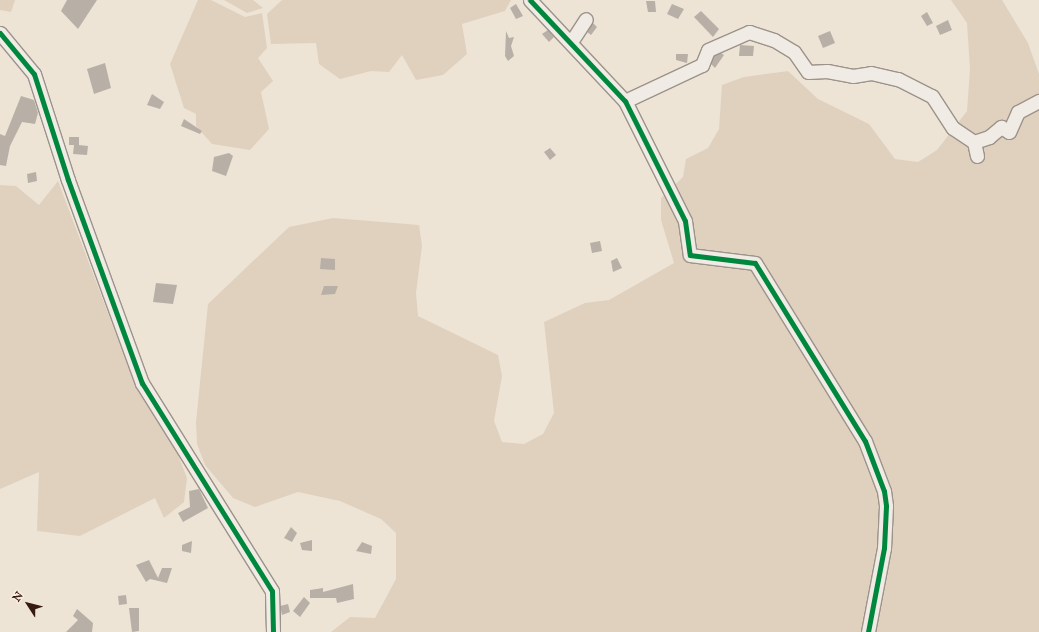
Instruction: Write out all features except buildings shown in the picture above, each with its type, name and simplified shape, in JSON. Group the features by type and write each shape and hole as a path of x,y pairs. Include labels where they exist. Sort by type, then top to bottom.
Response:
{"street":[{"path":"530,0 625,101 642,129 685,221 690,254 755,263 865,441 882,484 886,506 884,548 868,632"},
{"path":"571,42 586,19"},
{"path":"625,101 702,65 708,50 749,32 774,40 794,52 808,72 827,71 853,76 871,73 898,79 932,96 953,128 974,142 977,156"},
{"path":"0,33 34,74 78,209 142,382 272,591 273,632"},
{"path":"974,142 989,137 1001,127 1009,132 1018,112 1039,101"}],"shaded area":[{"path":"0,0 15,0 11,12 0,10"},
{"path":"198,0 211,0 245,17 262,13 267,48 258,58 273,81 261,92 269,129 250,150 212,144 196,126 196,114 184,108 170,64"},
{"path":"224,0 253,0 263,8 247,13"},
{"path":"282,0 511,0 505,11 462,24 467,54 443,75 416,80 402,55 389,72 371,71 340,79 319,64 316,43 271,44 267,14"},
{"path":"951,0 1002,0 1028,43 1039,74 1039,632 331,632 350,617 375,618 396,579 396,533 381,519 340,501 298,492 255,507 233,498 205,465 197,444 196,422 208,304 289,227 333,218 419,225 422,246 416,293 418,316 498,355 502,376 494,421 502,442 524,444 543,434 554,413 544,322 585,303 609,300 674,263 661,220 661,198 683,177 686,159 708,148 719,129 722,85 744,77 788,71 818,99 869,124 895,159 918,162 937,150 967,111 970,69 967,23"},
{"path":"58,181 128,366 178,455 187,478 184,502 164,518 155,498 80,536 37,531 39,472 0,489 0,185 16,186 39,205"}],"cycle path":[{"path":"530,0 625,101 685,221 690,255 755,263 865,441 884,491 886,506 884,548 868,632"},
{"path":"0,33 34,74 68,180 142,383 272,591 273,632"}]}
